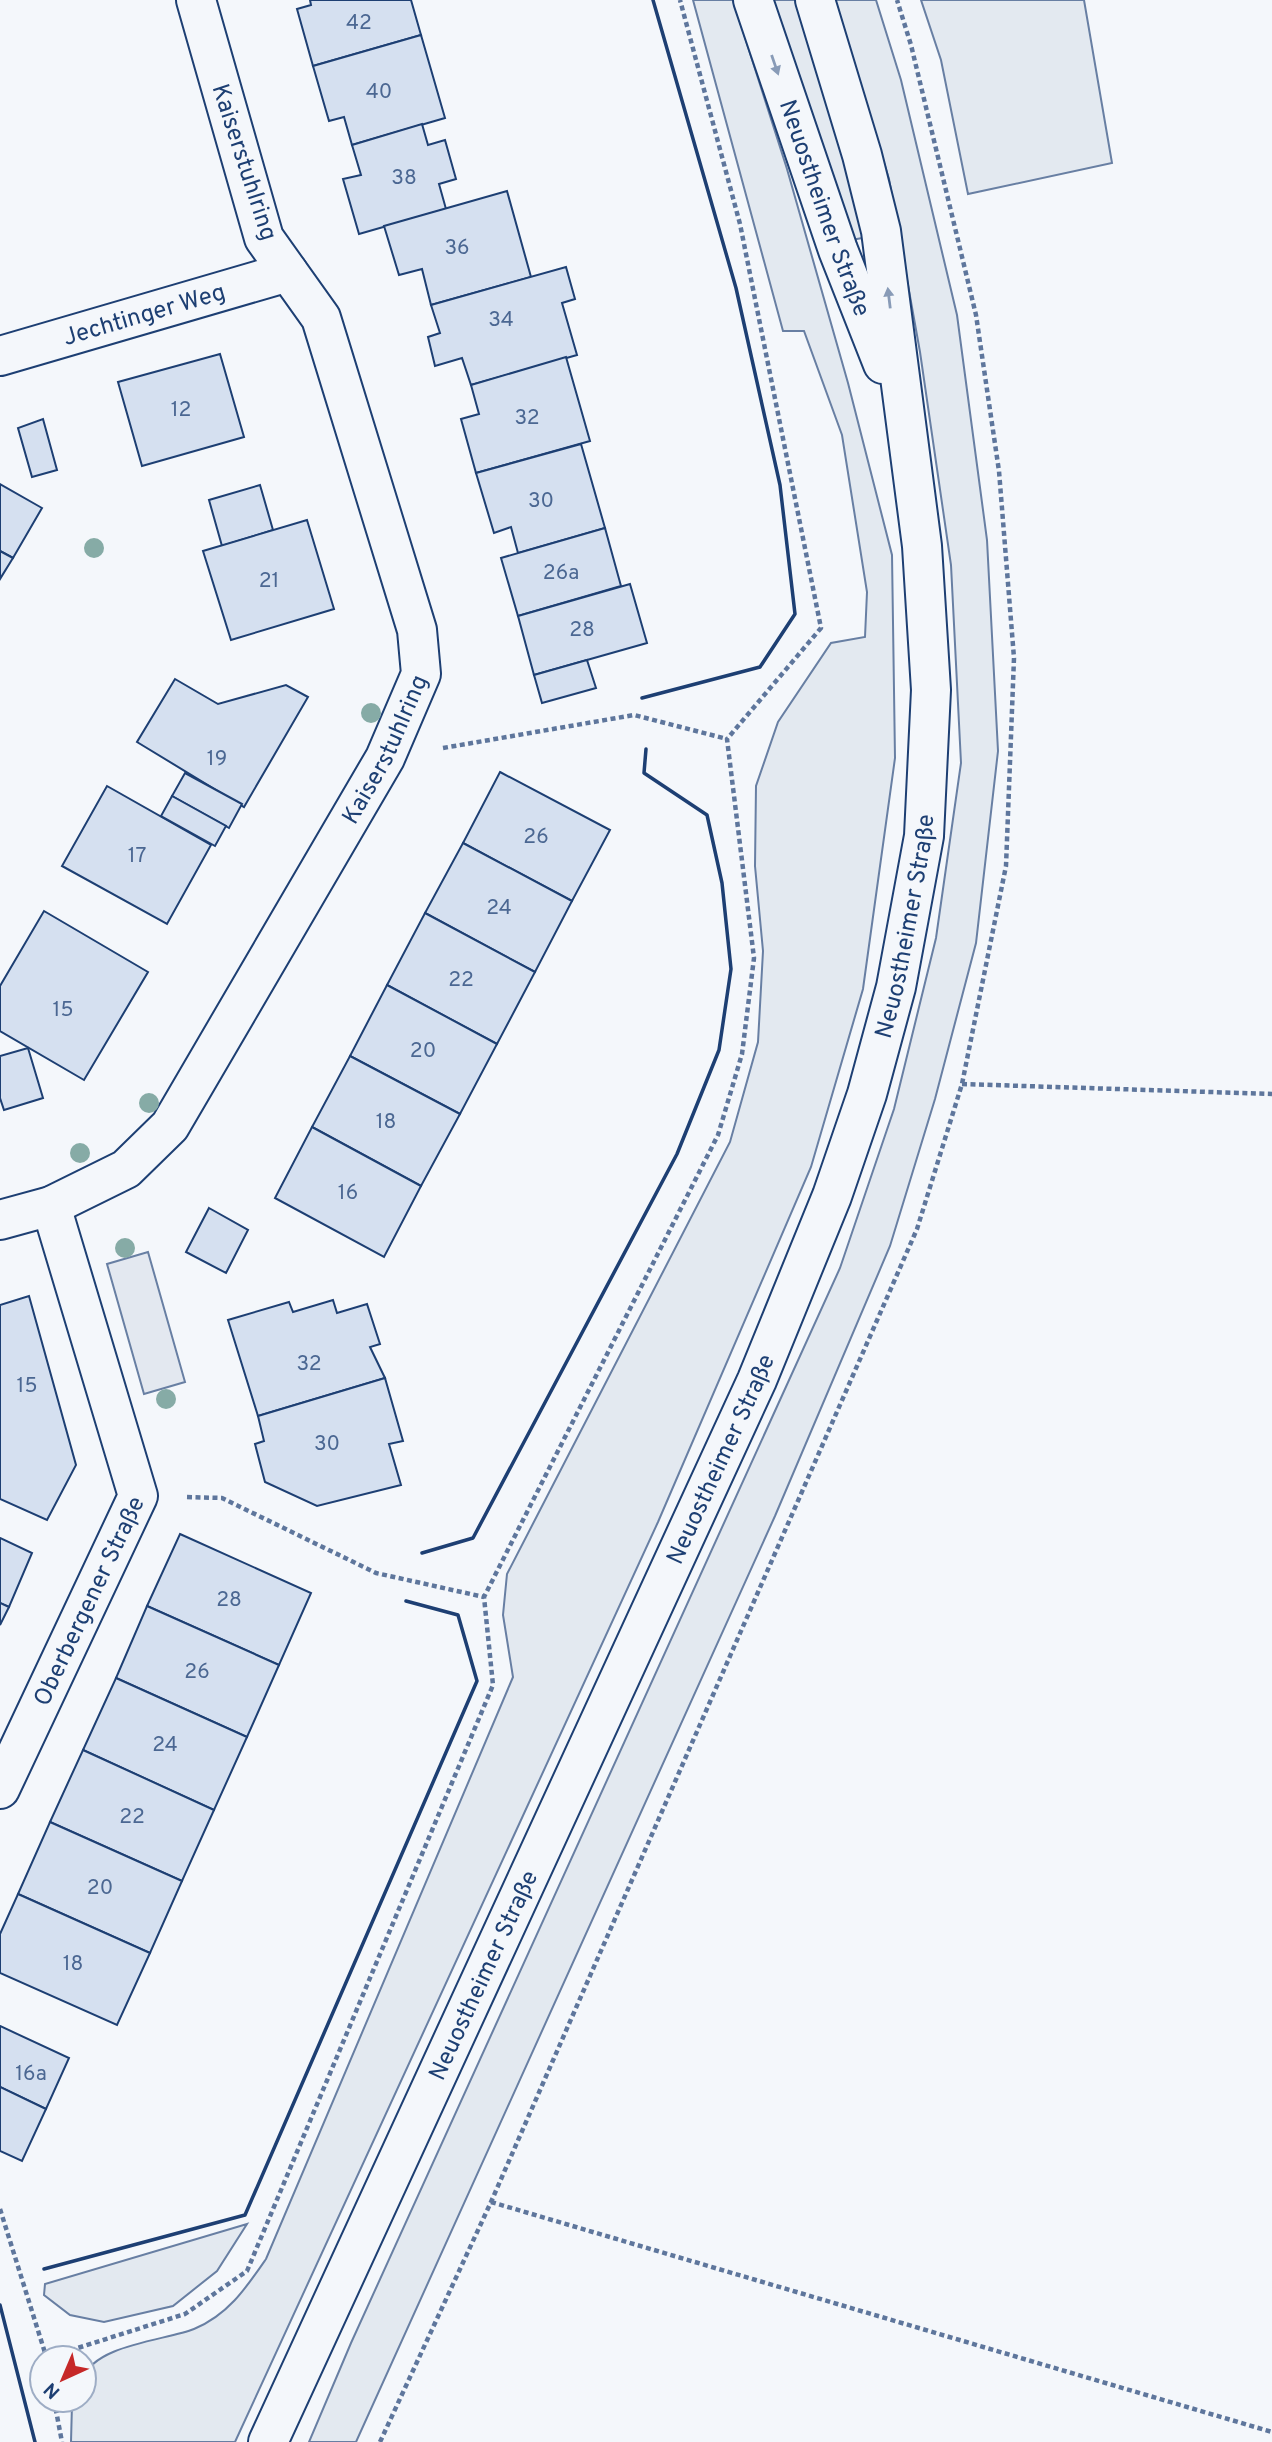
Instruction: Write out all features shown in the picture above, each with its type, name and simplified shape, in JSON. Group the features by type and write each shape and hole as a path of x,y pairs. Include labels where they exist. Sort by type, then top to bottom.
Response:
{"main road":[{"name":"Kaiserstuhlring","path":"0,1220 51,1206 127,1169 170,1126 385,758 421,674 417,630 321,318 264,238 196,0"},
{"name":"Neuostheimer Straße","path":"753,0 838,250 903,414"},
{"name":"Neuostheimer Straße","path":"268,2442 757,1380 832,1196 867,1094 896,987 925,823 931,690 922,546 881,231 862,155 815,0"},
{"name":"Jechtinger Weg","path":"0,356 288,272"},
{"name":"Oberbergener Straße","path":"0,1789 138,1496 51,1206"}],"path":[{"path":"88,2344 185,2314 247,2271 492,1685 484,1597 718,1135 742,1054 754,958 727,739 821,628 740,224 680,0"},
{"path":"385,758 634,715 727,739"},
{"path":"962,1084 1272,1094"},
{"path":"138,1496 222,1498 376,1573 484,1597"},
{"path":"491,2202 1272,2432"},
{"path":"0,2209 42,2344"},
{"path":"57,2414 62,2442"}],"shaded area":[{"path":"693,0 733,0 787,169 848,383 892,555 895,758 863,989 811,1167 658,1522 235,2442 71,2442 72,2414 98,2414 98,2360 132,2345 182,2333 206,2323 235,2300 266,2259 513,1677 503,1615 507,1574 730,1142 758,1042 763,951 755,866 756,786 778,722 831,643 865,637 867,592 842,435 804,331 783,331"},
{"path":"768,0 796,0 868,237 851,240"},
{"path":"834,0 876,0 901,80 957,315 987,540 998,751 976,943 935,1099 890,1246 775,1516 356,2442 309,2442 351,2343 840,1268 894,1109 936,938 961,763 951,565 920,352 889,179"},
{"path":"921,0 1084,0 1112,163 968,194 941,60"},
{"path":"148,1252 185,1382 144,1394 107,1264"},
{"path":"247,2224 217,2271 173,2306 104,2322 70,2315 44,2295 45,2284"}],"building":[{"path":"310,0 411,0 421,35 313,66 297,9 311,5"},
{"path":"421,35 445,118 352,145 344,117 329,121 313,66"},
{"path":"422,124 428,145 445,140 456,179 439,184 446,209 359,234 343,179 361,175 352,145"},
{"path":"507,191 531,277 431,305 422,269 399,275 384,226"},
{"path":"566,267 575,299 562,303 577,355 471,385 462,358 435,366 428,337 440,333 431,305"},
{"path":"220,354 244,437 142,466 118,382"},
{"path":"566,357 590,441 476,473 461,419 479,414 471,385"},
{"path":"43,419 57,470 32,477 18,428"},
{"path":"581,444 605,528 518,553 511,527 494,533 476,473"},
{"path":"0,484 42,508 13,558 0,551"},
{"path":"260,485 273,530 222,546 209,500"},
{"path":"307,520 334,609 231,640 203,551"},
{"path":"605,528 621,586 518,616 501,558"},
{"path":"0,551 13,558 0,579"},
{"path":"630,584 647,643 534,675 518,616"},
{"path":"587,660 596,688 542,703 534,675"},
{"path":"175,679 218,704 286,685 308,697 244,807 137,742"},
{"path":"500,772 610,830 572,901 463,843"},
{"path":"185,773 242,804 229,828 172,796"},
{"path":"107,786 211,845 167,924 62,866"},
{"path":"172,796 226,826 215,846 161,816"},
{"path":"463,843 572,901 535,972 425,913"},
{"path":"44,911 148,972 84,1080 0,1031 0,986"},
{"path":"425,913 535,972 497,1044 387,985"},
{"path":"387,985 497,1044 460,1114 350,1056"},
{"path":"28,1048 43,1098 4,1110 0,1098 0,1056"},
{"path":"350,1056 460,1114 421,1186 312,1127"},
{"path":"312,1127 421,1186 384,1257 275,1198"},
{"path":"209,1208 248,1230 226,1273 186,1252"},
{"path":"29,1296 76,1465 47,1520 0,1499 0,1305"},
{"path":"333,1300 337,1313 367,1304 380,1344 370,1347 385,1378 258,1416 228,1320 289,1302 293,1312"},
{"path":"385,1378 403,1441 389,1444 401,1485 317,1506 265,1482 255,1444 264,1441 258,1416"},
{"path":"180,1534 311,1593 279,1665 147,1606"},
{"path":"0,1538 32,1553 9,1607 0,1603"},
{"path":"0,1603 9,1607 0,1625"},
{"path":"147,1606 279,1665 247,1737 116,1678"},
{"path":"116,1678 247,1737 214,1810 83,1750"},
{"path":"83,1750 214,1810 182,1881 50,1822"},
{"path":"50,1822 182,1881 150,1953 18,1894"},
{"path":"18,1894 150,1953 117,2025 0,1973 0,1934"},
{"path":"0,2026 69,2058 46,2109 0,2087"},
{"path":"0,2087 46,2109 22,2161 0,2151"}],"wall":[{"path":"642,698 760,667 795,614 780,485 736,288 653,0"},
{"path":"422,1553 473,1538 677,1154 719,1050 731,969 722,883 707,815 644,773 646,749"},
{"path":"44,2269 245,2215 477,1681 458,1615 406,1601"},
{"path":"0,2305 35,2442"}]}
